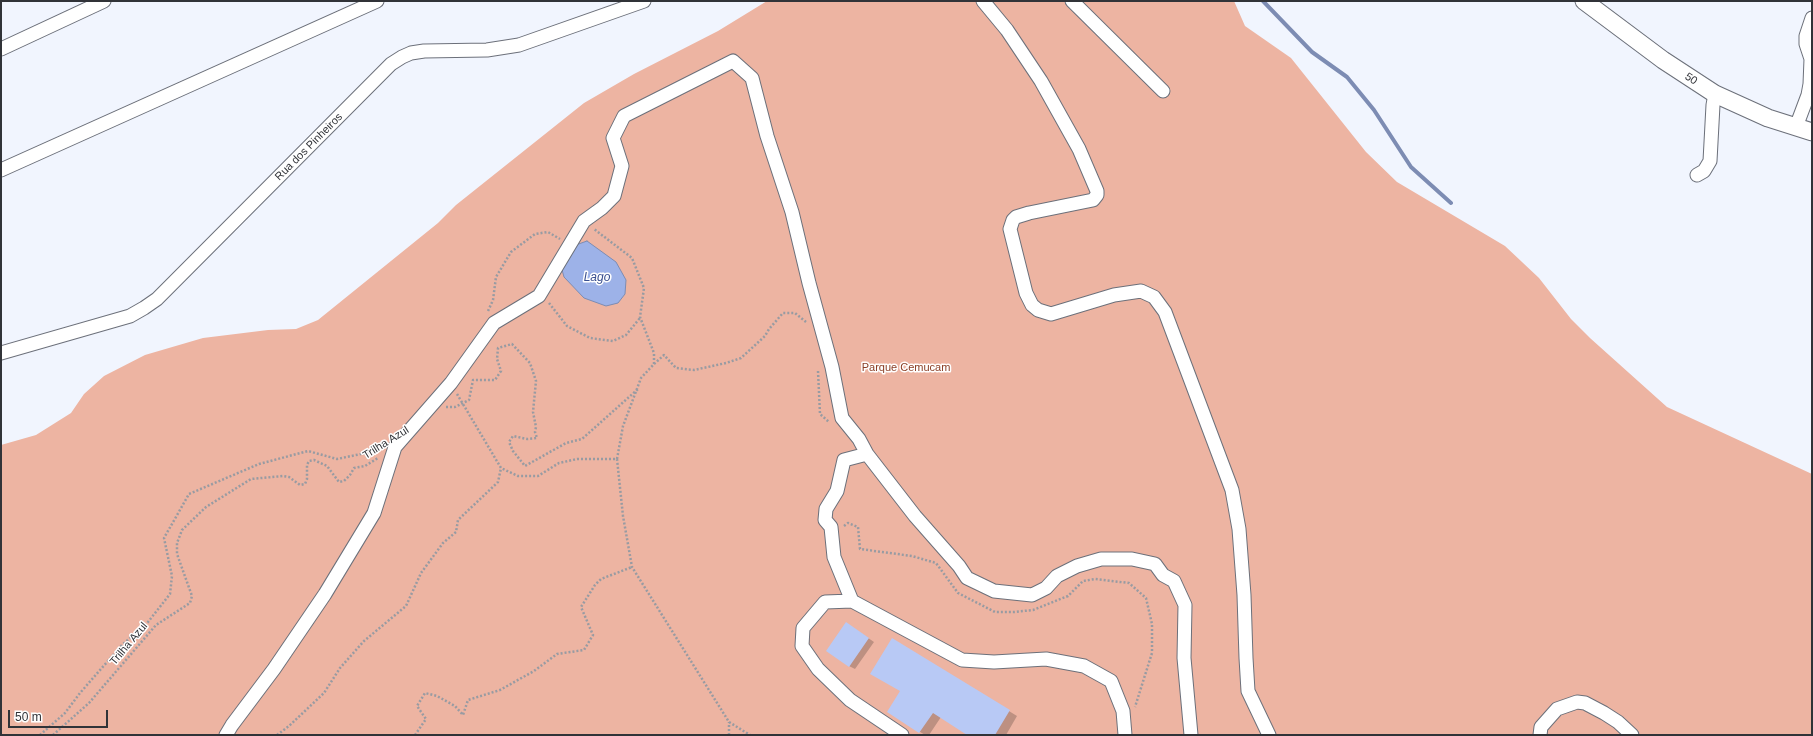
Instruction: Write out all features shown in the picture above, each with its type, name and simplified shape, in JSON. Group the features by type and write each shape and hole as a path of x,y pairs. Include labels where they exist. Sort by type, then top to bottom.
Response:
{"main road":[{"name":"50","path":"1584,1 1663,60 1715,94 1768,118 1804,130"}],"street":[{"path":"1,49 104,1"},
{"path":"1,170 377,1"},
{"name":"Rua dos Pinheiros","path":"1,353 130,316 157,299 391,64 402,57 411,53 424,51 487,50 519,45 644,1"},
{"path":"983,1 1007,30 1041,81 1079,149 1097,191 1097,195 1093,200 1029,212 1016,217 1013,220 1010,229 1026,293 1032,305 1038,310 1051,314 1114,295 1141,291 1154,297 1165,312 1232,490 1238,529 1243,580 1248,691 1269,735"},
{"path":"1072,1 1163,91"},
{"path":"1804,130 1812,59 1806,36 1812,18"},
{"path":"226,735 274,669 324,594 374,513 395,447 451,384 494,323 539,296 584,221 602,208 614,196 622,166 613,138 624,116 733,61 752,78 767,136 792,212 809,283 832,367 842,418 859,439 867,454 915,516 959,566 967,578 994,592 1032,595 1046,588 1057,576 1077,566 1101,559 1132,559 1155,564 1163,575 1174,581 1184,605 1184,658 1191,735"},
{"path":"1697,175 1704,171 1710,161 1715,94"},
{"path":"852,602 834,557 831,527 825,520 826,509 837,492 844,460 867,454"},
{"path":"902,735 850,700 818,669 802,646 803,628 825,602 852,602 962,660 994,662 1046,660 1084,666 1111,681 1123,711 1125,735"},
{"path":"1540,735 1541,727 1557,709 1577,702 1585,703 1604,713 1618,722 1632,735"}],"path":[{"path":"584,221 632,258 644,288 640,317 654,353 654,364"},
{"path":"486,315 493,300 496,277 511,252 535,234 548,232 563,240 574,238"},
{"path":"539,296 549,302 567,326 590,338 612,341 626,335 640,317"},
{"path":"750,735 729,722 632,566 623,516 617,458 623,426 638,390 641,378 664,355 676,368 694,370 712,367 741,358 765,336 769,328 783,313 795,313 807,323"},
{"path":"442,407 456,407 469,400 473,380 495,380 501,371 497,359 498,348 512,344 530,363 536,381 533,412 537,438 526,439 512,436 509,442 513,451 525,466 566,443 582,439 638,390"},
{"path":"819,364 818,391 820,414 830,423"},
{"path":"451,384 501,468 518,476 538,476 559,463 577,459 617,458"},
{"name":"Trilha Azul","path":"40,735 65,713 80,693 121,646 148,622 170,594 172,576 164,538 189,494 259,464 308,450 337,459 379,451 385,446"},
{"name":"Trilha Azul","path":"53,735 89,703 156,625 190,603 192,596 177,554 177,544 182,530 206,507 251,479 283,476 289,477 300,485 305,484 307,478 307,465 309,461 314,460 327,466 339,482 350,476 354,468 365,466 385,454"},
{"path":"277,735 289,726 324,693 340,668 364,641 406,606 421,573 443,543 456,532 458,520 498,482 501,468"},
{"path":"415,735 426,720 417,706 425,693 455,706 463,715 468,700 500,690 534,671 557,654 584,650 593,634 581,607 595,585 602,579 632,566"},
{"path":"729,722 729,735"}],"green space":[{"name":"Parque Cemucam","path":"767,1 1234,1 1245,26 1291,58 1366,152 1397,182 1505,246 1539,278 1571,319 1590,338 1667,407 1812,474 1812,735 1,735 1,445 36,435 71,413 84,394 104,376 145,355 203,338 268,330 296,329 318,320 438,223 456,205 584,103 634,74 718,31"}],"water":[{"name":"Lago","path":"587,241 616,262 626,280 625,294 618,303 606,306 584,298 564,277 561,266 573,246"}],"building":[{"path":"846,622 869,638 849,667 826,651"},
{"path":"892,638 1010,710 995,735 967,735 933,713 919,733 887,712 900,691 870,674"}],"waterway":[{"path":"1263,1 1312,52 1347,77 1374,110 1411,167 1451,203"}]}
